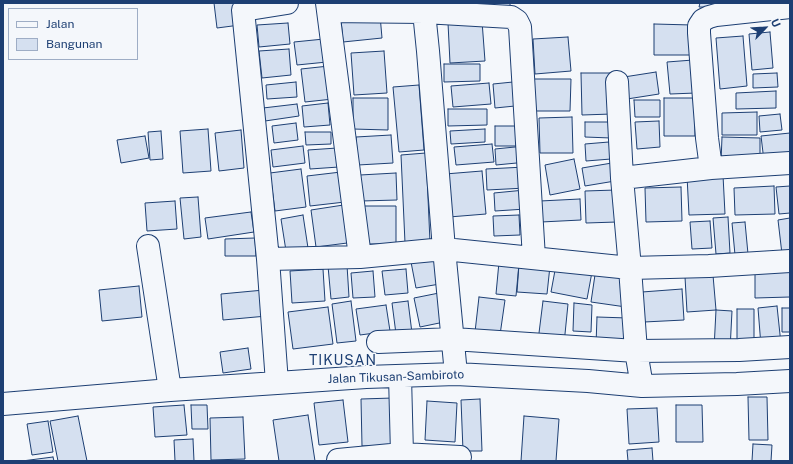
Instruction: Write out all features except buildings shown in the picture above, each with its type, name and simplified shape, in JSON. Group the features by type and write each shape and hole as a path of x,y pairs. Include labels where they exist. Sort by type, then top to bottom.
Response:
{"street":[{"path":"277,383 268,258 243,6 288,3"},
{"path":"360,257 327,7 424,7 511,17 517,21 520,27 534,258"},
{"path":"424,7 456,374"},
{"path":"711,168 707,138 699,26 703,20 709,16 790,7"},
{"path":"617,82 622,178 636,351 642,386"},
{"path":"622,178 711,168 790,164"},
{"path":"148,246 170,390"},
{"path":"268,258 360,257 444,249 630,268 709,266 790,261"},
{"path":"378,342 453,339 636,351 739,350 790,347"},
{"name":"Jalan Tikusan-Sambiroto","path":"3,404 170,390 456,374 588,381 642,386 737,384 790,381"},
{"path":"400,376 402,454"},
{"path":"338,460 402,454 460,456"}],"district":[{"name":"TIKUSAN","path":"343,361"}]}
